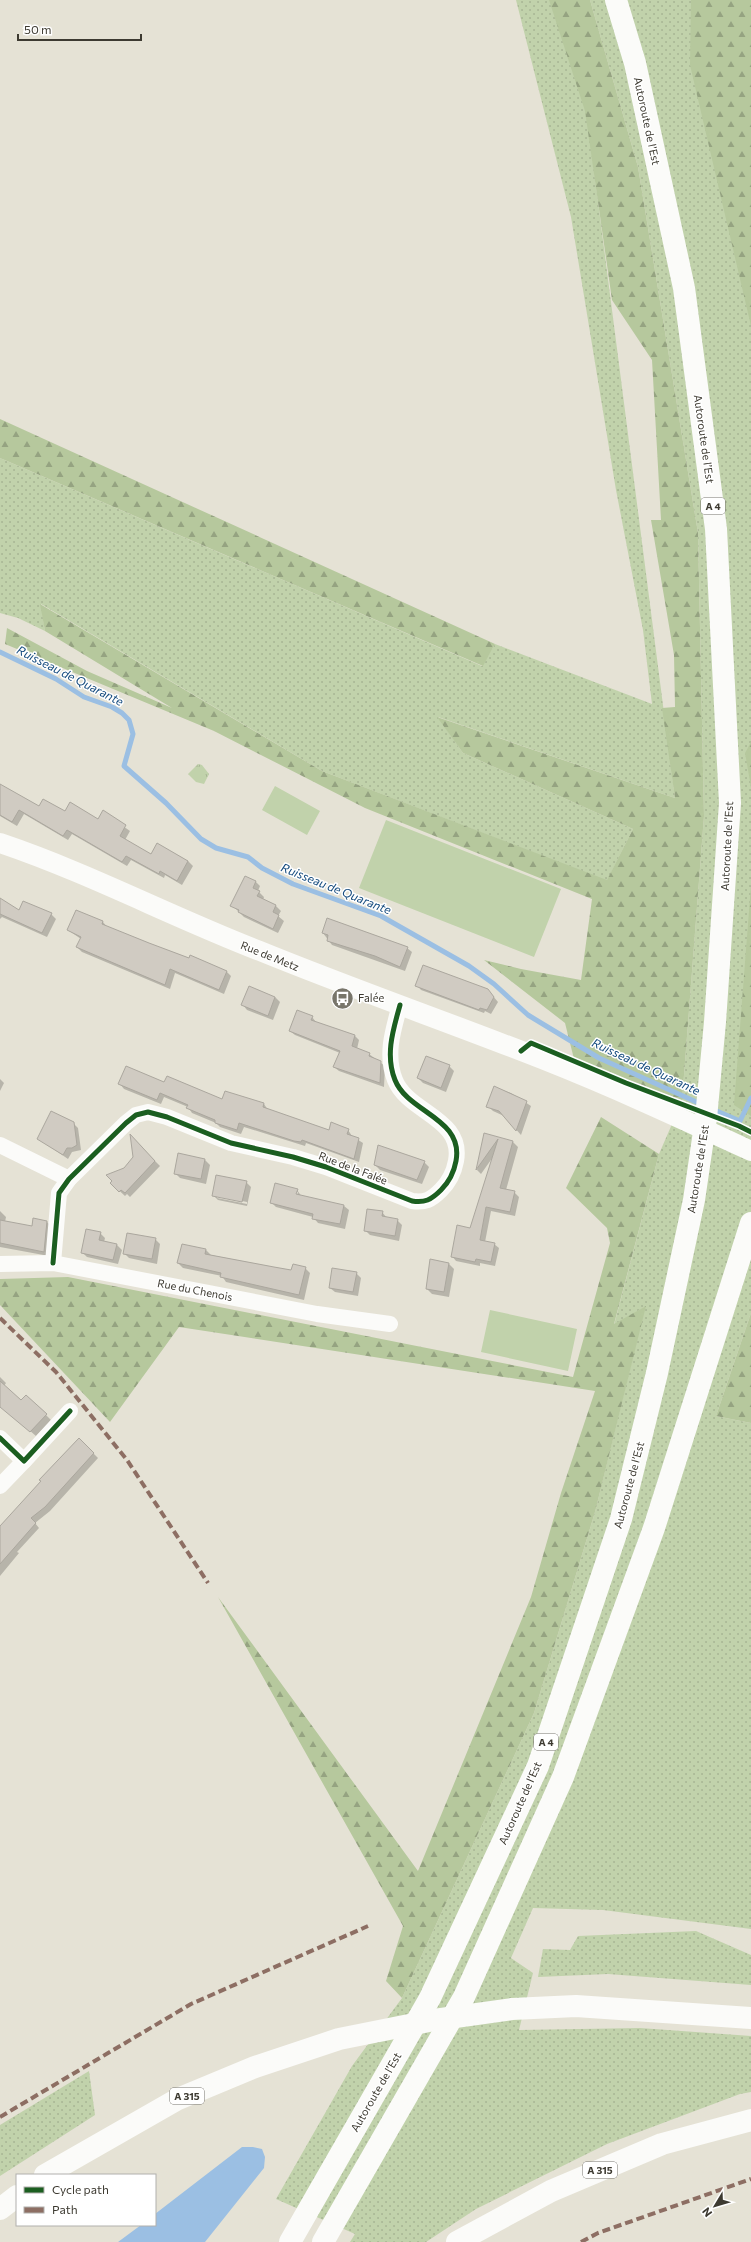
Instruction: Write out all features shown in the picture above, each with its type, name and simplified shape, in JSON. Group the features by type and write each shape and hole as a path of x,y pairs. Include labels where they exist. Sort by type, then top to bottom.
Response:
{"highway":[{"name":"Autoroute de l’Est","path":"290,2242 430,1998 538,1766 621,1519 657,1373 694,1200 706,1118 715,1022 730,803 716,529 684,288 635,63 616,0"},
{"name":"A 4","path":"323,2242 464,1997 563,1778 654,1528 751,1223"},
{"name":"A 315","path":"46,2174 178,2100 255,2067 339,2039 434,2020 512,2009 576,2006 751,2018"},
{"name":"A 315","path":"457,2242 551,2191 655,2147 751,2120"},
{"path":"0,2209 16,2197"}],"main road":[{"name":"Rue de Metz","path":"0,843 36,855 105,883 233,941 544,1060 676,1115 751,1151"}],"street":[{"name":"Rue de la Falée","path":"53,1263 59,1193 69,1179 126,1123 136,1115 148,1112 167,1117 231,1143 293,1157 326,1167 412,1201 423,1203 433,1198 446,1184 455,1168 457,1154 455,1142 450,1132 438,1119 406,1095 396,1082 390,1058 392,1036 400,1005"},
{"path":"0,1145 69,1179"},
{"name":"Rue du Chenois","path":"0,1264 53,1263 317,1314 390,1324"},
{"path":"0,1486 70,1411"},
{"path":"0,1438 24,1460"}],"green space":[{"path":"516,0 572,0 675,798 438,717 463,753 633,829 607,881 322,771 41,604 45,631 18,618 0,613 0,458 482,666 495,644 652,704 643,630 616,490 571,217"},
{"path":"549,0 590,0 638,167 698,533 704,816 682,1101 574,1059 565,1023 484,960 521,969 581,980 592,899 365,808 214,731 5,644 7,628 87,671 172,708 45,631 40,604 322,771 607,880 633,829 463,753 437,717 675,798 662,708 675,707 674,655 651,520 661,520 652,360 612,300 585,111"},
{"path":"590,0 751,0 751,1313 716,1416 751,1423 751,1929 603,1910 533,1908 511,1958 533,1973 519,2030 640,2028 751,2036 751,2092 740,2094 607,2144 476,2209 426,2242 350,2242 355,2234 276,2199 352,2066 402,1998 534,1713 595,1512 645,1307 614,1325 659,1154 682,1101 704,816 698,533 638,167"},
{"path":"691,0 751,0 751,326 690,65"},
{"path":"0,419 495,644 483,666 0,458"},
{"path":"751,742 751,787 745,753"},
{"path":"198,764 202,765 209,774 204,784 196,782 188,774"},
{"path":"275,786 320,811 307,835 262,810"},
{"path":"386,820 561,889 534,957 359,888"},
{"path":"751,885 751,1116 734,1105"},
{"path":"601,1117 659,1154 614,1324 646,1306 595,1512 534,1713 402,1998 386,1981 403,1926 218,1597 418,1871 531,1597 561,1493 595,1391 179,1327 110,1422 0,1305 0,1279 68,1277 573,1377 610,1243 607,1228 566,1188"},
{"path":"490,1310 577,1329 568,1371 481,1352"},
{"path":"751,1313 751,1423 716,1416"},
{"path":"696,1931 751,1955 751,1985 608,1974 538,1977 543,1949 570,1950 578,1936"},
{"path":"89,2071 95,2115 0,2176 0,2125"}],"water":[{"path":"242,2147 262,2149 265,2157 264,2168 205,2242 118,2242 140,2226 156,2226 156,2213"}],"building":[{"path":"0,784 39,806 43,799 65,811 70,802 98,819 103,810 126,825 120,836 151,854 157,843 188,861 177,881 160,871 159,874 126,856 122,862 67,830 63,836 19,810 12,822 0,815"},
{"path":"245,876 256,881 253,888 260,891 257,896 276,905 273,912 279,915 273,929 238,912 239,910 230,906"},
{"path":"0,898 19,910 23,901 52,913 42,933 0,914"},
{"path":"76,910 103,921 102,924 149,943 189,958 190,955 227,971 219,990 170,969 165,985 76,947 81,937 67,930"},
{"path":"327,918 408,947 400,967 375,956 327,941 328,935 322,933"},
{"path":"423,965 488,989 494,997 487,1010 480,1008 479,1010 415,986"},
{"path":"249,986 275,997 268,1016 241,1005"},
{"path":"297,1010 313,1016 311,1020 355,1035 352,1046 370,1053 369,1056 381,1061 380,1083 333,1067 340,1051 289,1031"},
{"path":"426,1056 450,1065 441,1088 417,1078"},
{"path":"126,1066 164,1082 167,1076 222,1099 225,1091 264,1103 263,1107 329,1130 331,1122 349,1129 347,1134 359,1138 354,1159 302,1140 301,1142 294,1141 239,1123 237,1130 215,1123 215,1120 186,1108 188,1105 160,1093 157,1100 118,1084"},
{"path":"494,1086 527,1101 516,1131 499,1111 486,1107"},
{"path":"51,1111 74,1122 77,1145 72,1148 67,1148 63,1155 37,1139"},
{"path":"484,1133 513,1141 500,1188 515,1191 510,1212 486,1207 480,1240 495,1243 491,1262 476,1259 475,1262 451,1257 457,1225 470,1228 498,1139 476,1170"},
{"path":"130,1134 155,1161 125,1193 121,1190 119,1192 110,1183 112,1181 106,1175 124,1168 133,1157"},
{"path":"378,1145 425,1161 417,1180 374,1165"},
{"path":"178,1153 205,1159 201,1179 174,1174"},
{"path":"216,1175 247,1181 242,1202 212,1196"},
{"path":"275,1183 298,1189 296,1194 344,1205 340,1224 312,1219 313,1214 270,1203"},
{"path":"367,1209 383,1211 382,1216 398,1219 395,1236 364,1231"},
{"path":"33,1218 47,1221 44,1252 0,1243 0,1220 32,1226"},
{"path":"86,1229 101,1232 99,1240 117,1244 113,1260 81,1253"},
{"path":"127,1233 156,1238 152,1259 123,1254"},
{"path":"182,1244 206,1249 205,1254 274,1267 291,1270 293,1264 306,1267 299,1295 220,1277 221,1273 177,1263"},
{"path":"430,1259 449,1263 444,1292 426,1289"},
{"path":"332,1268 357,1272 353,1292 329,1288"},
{"path":"0,1381 21,1400 26,1395 47,1414 30,1432 0,1407"},
{"path":"79,1438 94,1453 45,1507 31,1518 36,1523 0,1564 0,1526 41,1481 39,1480"}],"waterway":[{"name":"Ruisseau de Quarante","path":"0,652 56,679 84,697 112,707 122,713 129,720 133,734 124,766 166,803 201,839 216,848 248,857 262,868 293,884 381,916 469,966 494,984 528,1015 599,1058 703,1105"},
{"name":"Ruisseau de Quarante","path":"712,1109 740,1121 751,1098"}],"marked path":[{"path":"0,1318 56,1372 127,1460 208,1583"},
{"path":"0,2117 191,2004 368,1926"},
{"path":"581,2242 598,2233 751,2179"}],"cycle path":[{"path":"53,1263 59,1193 69,1179 126,1123 136,1115 148,1112 167,1117 231,1143 293,1157 326,1167 412,1201 421,1202 434,1196 444,1187 454,1169 456,1161 456,1147 452,1135 444,1125 411,1101 395,1080 392,1071 390,1052 400,1005"},
{"path":"521,1051 531,1043 626,1083 739,1126 751,1132"},
{"path":"0,1438 24,1461 70,1411"}],"place":[{"name":"Falée","path":"343,998"}]}
